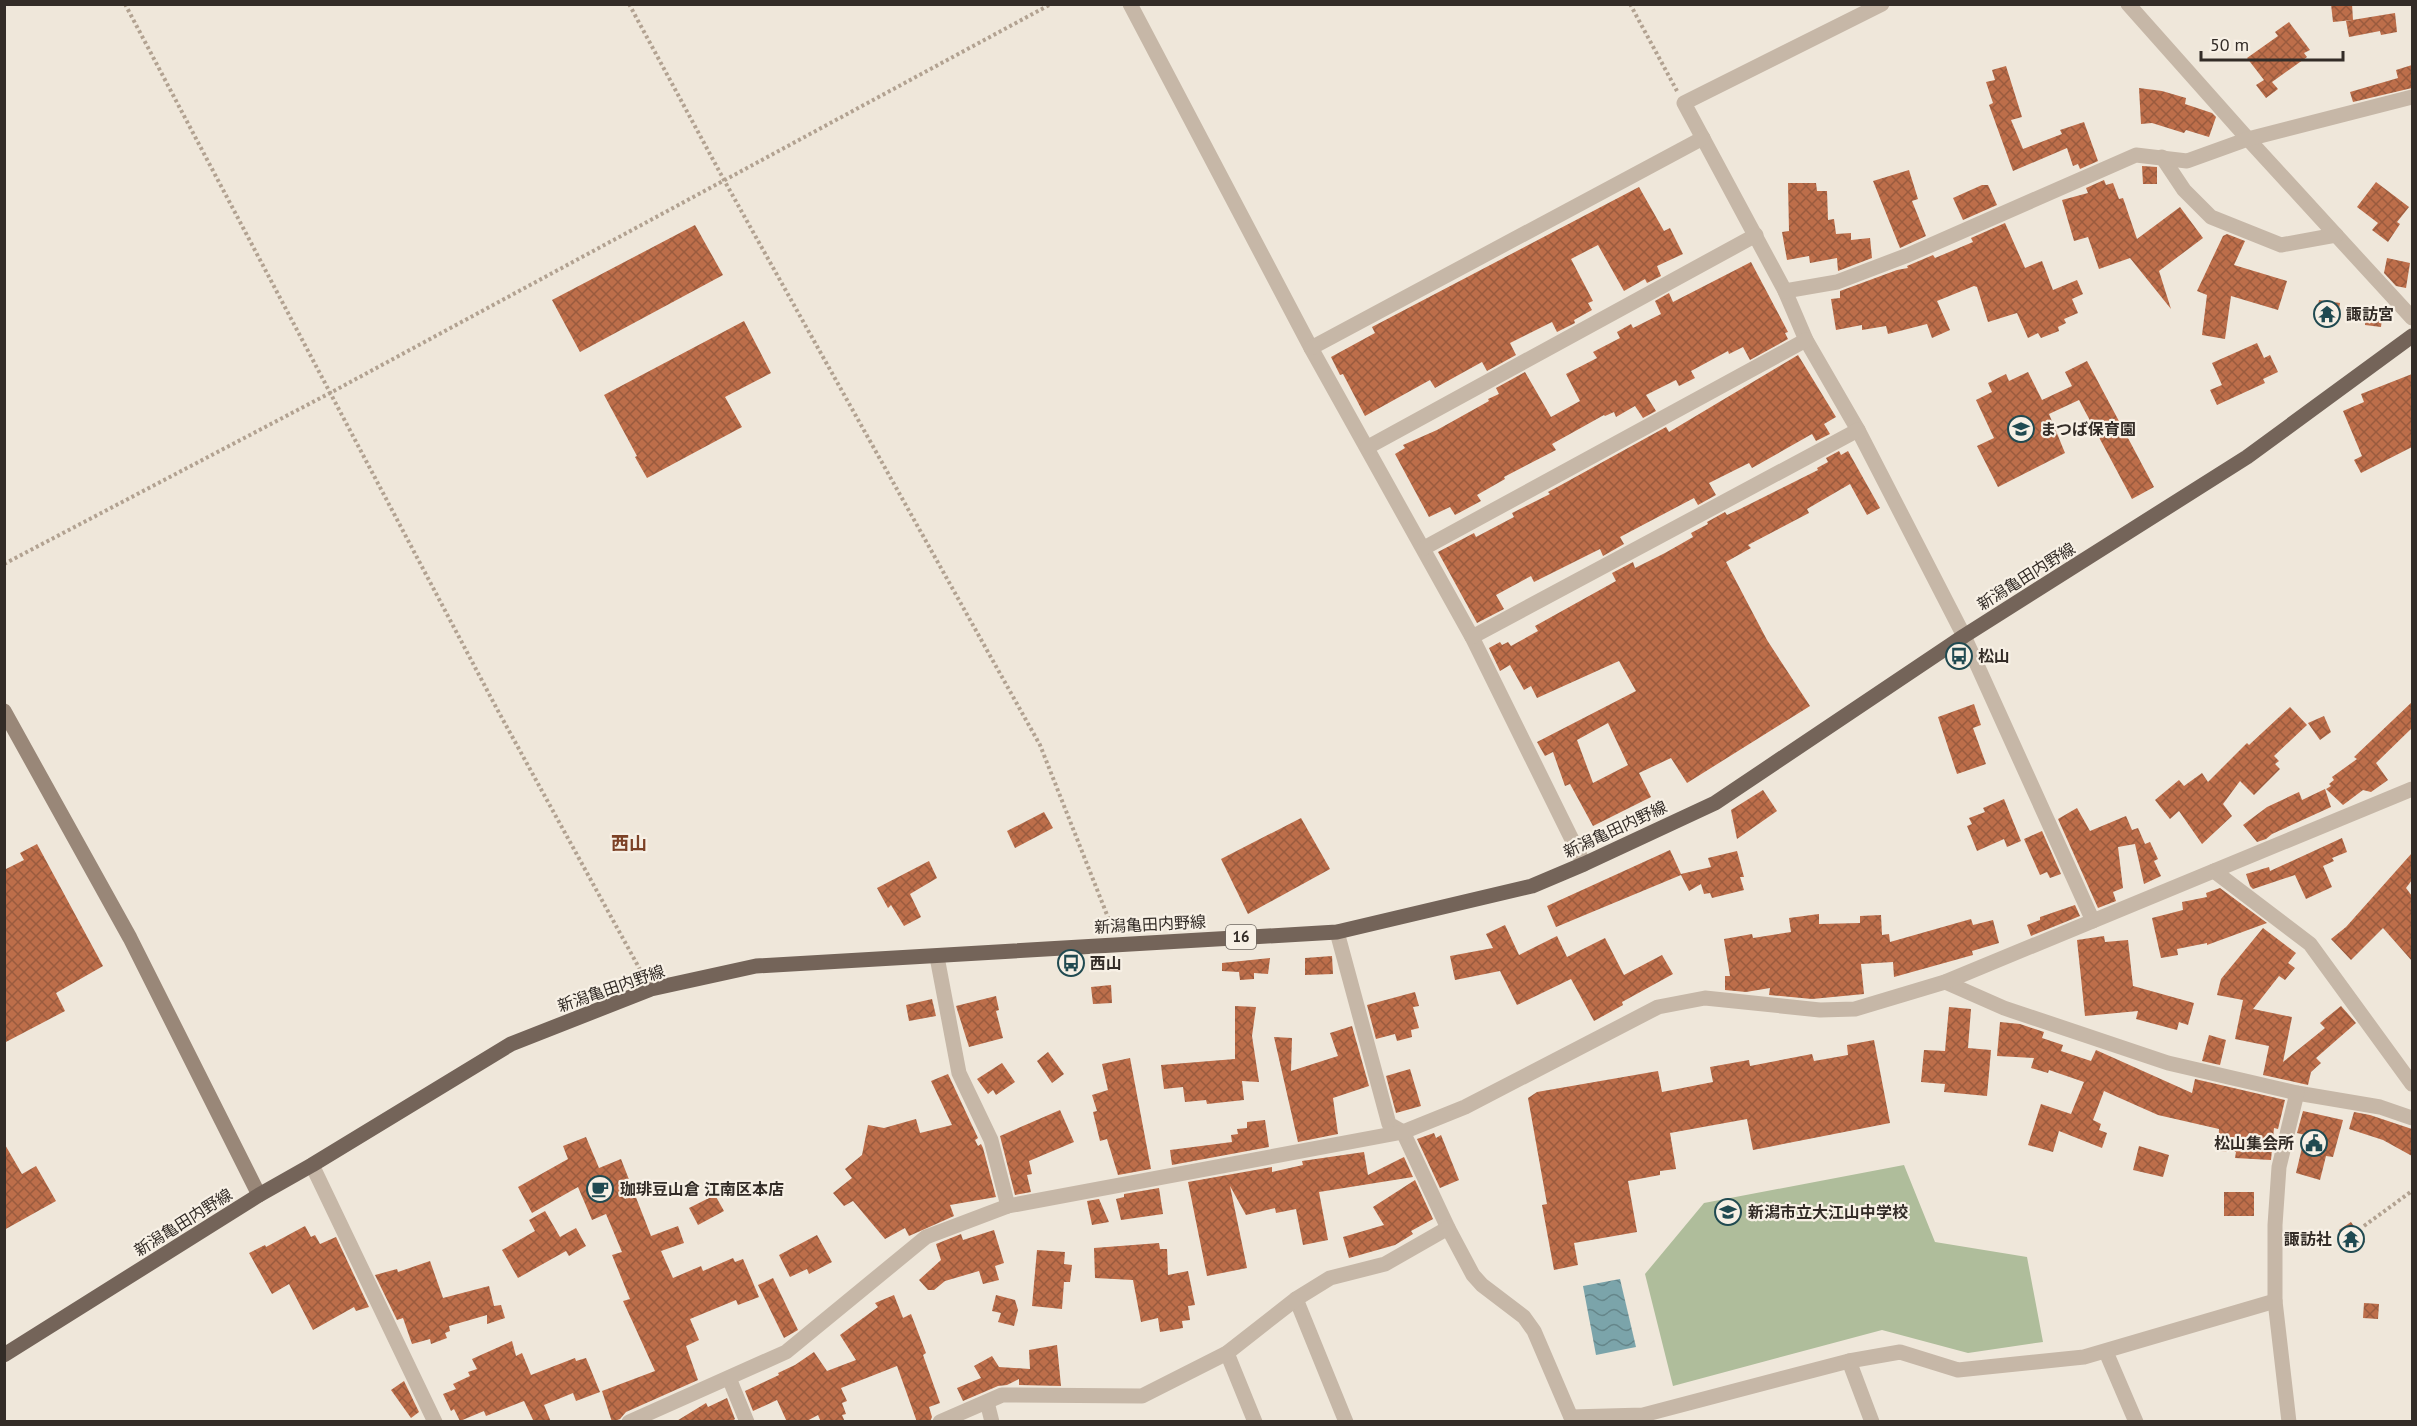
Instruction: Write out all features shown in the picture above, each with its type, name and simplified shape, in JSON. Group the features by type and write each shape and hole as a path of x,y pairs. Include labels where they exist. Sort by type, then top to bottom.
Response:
{"main road":[{"name":"新潟亀田内野線","path":"4,1355 259,1195 511,1044 651,989 756,966 1337,932 1532,886 1584,864 1715,803 1964,636 2247,457 2412,336"}],"street":[{"path":"1130,4 1311,348 1472,638 1584,864"},
{"path":"1882,4 1684,103 1785,291 1806,340 1858,430 1964,636 2093,921"},
{"path":"2128,4 2412,318"},
{"path":"1785,291 1837,282 1908,255 2136,155 2187,161 2248,139 2412,97"},
{"path":"1311,348 1703,138"},
{"path":"2162,157 2184,190 2211,217 2281,245 2336,235"},
{"path":"1368,447 1755,235"},
{"path":"1424,548 1806,340"},
{"path":"1472,638 1858,430"},
{"path":"4,711 130,938 259,1195"},
{"path":"629,1422 786,1352 926,1238 1008,1206 1403,1132 1465,1107 1658,1007 1705,998 1820,1010 1855,1009 1945,982 2412,789"},
{"path":"2214,871 2310,944 2412,1083"},
{"path":"1337,932 1389,1124 1403,1132 1473,1275 1482,1285 1524,1317 1534,1331 1572,1419 1643,1415 1849,1361 1900,1352 1959,1370 2084,1357 2275,1301"},
{"path":"937,957 958,1073 991,1140 1008,1206"},
{"path":"1945,982 2004,1008 2168,1063 2297,1093 2380,1107 2412,1118"},
{"path":"2289,1422 2275,1301 2275,1225 2279,1167 2297,1093"},
{"path":"312,1165 435,1422"},
{"path":"940,1422 1002,1395 1142,1396 1227,1353 1296,1299 1330,1278 1385,1263 1448,1228"},
{"path":"1296,1299 1346,1422"},
{"path":"2106,1352 2136,1422"},
{"path":"1227,1353 1255,1422"},
{"path":"1849,1361 1872,1422"},
{"path":"729,1377 747,1422"},
{"path":"987,1402 992,1422"}],"path":[{"path":"125,4 497,709 651,989"},
{"path":"629,4 724,180 1040,745 1118,944"},
{"path":"4,564 330,393 1051,4"},
{"path":"1630,4 1684,103"},
{"path":"2364,1226 2412,1191"}],"green space":[{"path":"1904,1165 1935,1242 2027,1257 2043,1342 1968,1353 1882,1330 1673,1386 1645,1274 1704,1203"}],"water":[{"path":"1620,1279 1636,1347 1596,1355 1583,1286"}],"building":[{"path":"2331,4 2352,4 2353,20 2333,22"},
{"path":"2395,13 2397,32 2381,35 2380,31 2349,37 2346,21"},
{"path":"2289,22 2310,50 2304,53 2307,57 2272,82 2278,89 2266,98 2256,85 2264,80 2247,58 2278,36 2275,32"},
{"path":"2412,65 2412,88 2353,102 2350,92 2398,78 2396,70"},
{"path":"2006,66 2022,117 2011,120 2023,149 2062,134 2060,130 2084,122 2098,161 2080,169 2078,164 2073,166 2067,148 2013,171 1989,105 1993,103 1986,82 1995,80 1992,70"},
{"path":"2139,88 2162,91 2186,98 2185,104 2212,113 2216,117 2209,137 2186,130 2184,133 2152,123 2141,124"},
{"path":"2142,166 2157,167 2157,184 2143,184"},
{"path":"1909,170 1918,199 1912,201 1926,236 1900,248 1873,181"},
{"path":"2104,180 2106,185 2113,183 2119,199 2123,198 2137,239 2180,207 2203,238 2159,271 2171,309 2130,258 2099,269 2088,237 2074,241 2062,200 2088,193 2086,188"},
{"path":"2376,182 2409,207 2397,222 2400,224 2388,242 2372,230 2378,223 2357,207"},
{"path":"1788,183 1816,183 1817,191 1827,191 1828,220 1834,219 1836,234 1851,233 1851,240 1870,238 1872,258 1838,271 1837,258 1810,263 1809,256 1787,260 1782,232 1789,231"},
{"path":"1982,185 1988,185 1997,205 1963,220 1953,198"},
{"path":"1639,187 1664,231 1670,228 1683,254 1657,266 1661,276 1647,283 1645,279 1624,291 1598,245 1571,259 1593,301 1588,303 1592,310 1574,320 1575,323 1557,332 1552,322 1510,343 1516,355 1487,371 1482,362 1435,388 1430,380 1365,416 1343,374 1340,375 1331,357 1375,333 1372,327"},
{"path":"2005,223 2025,268 2042,261 2053,290 2077,280 2083,294 2072,299 2078,313 2064,319 2066,323 2058,327 2059,331 2041,338 2038,333 2028,338 2017,313 1988,322 1977,287 1974,286 1937,301 1950,330 1932,338 1927,324 1888,334 1886,326 1862,330 1862,325 1836,330 1831,299 1840,298 1840,291 1908,268 1907,266 1933,255 1935,258 1973,242 1971,238"},
{"path":"695,225 723,275 580,352 552,300"},
{"path":"2227,234 2245,241 2234,265 2287,281 2278,310 2231,296 2225,339 2202,335 2207,295 2197,291 2223,236"},
{"path":"2387,258 2410,263 2406,288 2396,286 2384,273"},
{"path":"1751,262 1788,332 1785,333 1788,339 1750,360 1743,347 1729,354 1728,351 1691,371 1695,378 1679,386 1676,380 1646,395 1656,411 1643,418 1635,406 1616,417 1614,412 1604,415 1552,444 1556,450 1504,477 1505,479 1477,495 1481,501 1455,515 1450,507 1429,517 1395,454 1405,448 1403,445 1437,430 1489,401 1488,399 1499,394 1496,388 1525,372 1551,417 1580,401 1566,374 1597,358 1593,352 1620,338 1617,332 1631,324 1633,328 1661,314 1655,301 1669,293 1673,302"},
{"path":"2319,300 2340,303 2337,323 2316,320"},
{"path":"2367,308 2383,310 2381,327 2365,325"},
{"path":"744,321 771,373 725,397 742,427 647,478 604,395"},
{"path":"2257,343 2264,358 2270,355 2278,372 2263,379 2265,383 2217,405 2210,390 2222,385 2212,363"},
{"path":"1798,355 1836,417 1824,424 1830,434 1816,441 1812,434 1752,468 1749,463 1709,483 1716,495 1698,505 1694,498 1620,537 1624,544 1603,556 1600,549 1534,582 1531,576 1496,595 1504,609 1477,623 1438,552 1474,533 1476,537 1514,517 1512,513 1550,494 1548,492 1666,427 1669,432"},
{"path":"2087,361 2154,487 2132,499 2079,400 2049,414 2065,453 1998,487 1977,446 1994,438 1976,400 1992,392 1988,383 2006,374 2009,381 2028,372 2042,400 2072,386 2065,372"},
{"path":"2412,374 2412,447 2361,473 2354,460 2362,456 2343,411 2364,402 2361,394"},
{"path":"1839,451 1841,455 1848,451 1880,508 1867,515 1850,484 1807,509 1809,513 1748,545 1751,548 1726,562 1767,640 1810,706 1687,783 1671,758 1639,773 1651,797 1593,826 1570,784 1565,786 1553,752 1545,756 1537,742 1636,691 1619,661 1537,698 1531,686 1524,690 1510,665 1500,671 1489,648 1500,642 1502,645 1508,642 1511,646 1538,631 1535,626 1616,581 1612,573 1633,562 1635,568 1665,553 1693,537 1691,533 1725,512 1727,515 1818,470 1817,468 1828,462 1826,458","holes":["1608,723 1628,765 1593,783 1577,740"]},
{"path":"2412,702 2412,728 2376,763 2388,780 2371,792 2363,790 2343,805 2326,789 2334,780 2332,777 2357,759 2354,757"},
{"path":"1974,704 1981,725 1973,728 1986,764 1957,774 1938,717"},
{"path":"2290,707 2307,725 2274,756 2279,761 2275,764 2280,769 2254,795 2240,781 2223,804 2232,816 2202,844 2179,811 2170,819 2155,800 2179,780 2184,786 2202,773 2208,782 2247,743 2249,745"},
{"path":"2324,716 2331,732 2320,740 2308,723"},
{"path":"2325,789 2331,807 2272,834 2266,839 2257,842 2243,825 2267,807 2299,792 2302,800"},
{"path":"1763,790 1777,811 1737,839 1731,810"},
{"path":"2004,799 2021,841 2007,847 2004,839 1977,851 1967,826 1972,824 1969,818 1985,812 1983,808"},
{"path":"2077,808 2090,831 2126,816 2132,830 2138,828 2145,844 2150,842 2158,859 2154,861 2161,876 2144,884 2135,844 2118,847 2123,888 2113,892 2116,901 2098,908 2058,819"},
{"path":"1044,812 1053,828 1015,848 1007,831"},
{"path":"1301,818 1330,869 1248,914 1221,859"},
{"path":"2042,831 2061,874 2050,878 2047,872 2040,875 2024,839"},
{"path":"2342,838 2347,852 2332,858 2334,861 2323,866 2332,887 2306,899 2295,875 2253,889 2250,886 2246,874 2269,867 2270,871"},
{"path":"37,844 103,966 56,993 65,1011 4,1043 4,870 24,860 20,853"},
{"path":"1670,850 1681,874 1711,867 1708,858 1737,851 1744,877 1740,877 1744,890 1712,898 1710,893 1704,894 1701,884 1689,891 1681,875 1556,927 1547,906"},
{"path":"2412,853 2412,880 2406,888 2412,896 2412,961 2383,928 2351,960 2331,939 2346,927"},
{"path":"929,861 937,878 910,894 921,917 904,926 891,905 888,908 877,888"},
{"path":"2220,888 2267,923 2207,945 2207,943 2177,949 2178,955 2161,958 2152,918 2183,910 2182,902 2207,897 2206,893"},
{"path":"2075,905 2080,916 2031,936 2027,925 2040,920 2040,917"},
{"path":"1819,914 1819,924 1860,923 1860,916 1881,915 1882,935 1889,934 1890,942 1971,919 1973,925 1993,920 1999,943 1972,951 1973,955 1894,977 1893,962 1861,964 1864,994 1812,999 1769,995 1770,988 1746,992 1725,990 1725,976 1730,976 1724,939 1752,934 1753,938 1791,932 1789,918"},
{"path":"1505,925 1519,955 1557,936 1567,957 1605,938 1624,975 1662,955 1673,974 1622,1002 1623,1005 1594,1021 1571,979 1517,1005 1500,971 1455,980 1450,956 1493,948 1486,934"},
{"path":"2263,928 2296,953 2288,963 2295,968 2285,980 2279,976 2253,1009 2292,1017 2283,1062 2325,1028 2320,1023 2341,1006 2356,1023 2316,1058 2321,1063 2311,1072 2308,1085 2263,1075 2269,1046 2235,1039 2243,1000 2217,995 2221,979"},
{"path":"2104,936 2105,942 2128,940 2133,986 2194,1003 2188,1025 2179,1022 2177,1030 2136,1019 2138,1011 2085,1016 2077,940"},
{"path":"1332,956 1333,974 1305,975 1305,958"},
{"path":"1270,958 1268,974 1254,973 1254,979 1240,980 1239,972 1222,971 1222,963"},
{"path":"1111,985 1112,1003 1093,1004 1091,987"},
{"path":"1415,992 1419,1006 1413,1007 1419,1028 1411,1030 1412,1037 1397,1041 1395,1034 1376,1039 1367,1005"},
{"path":"996,996 999,1010 996,1011 1003,1038 969,1047 956,1006"},
{"path":"932,999 936,1016 909,1021 906,1005"},
{"path":"1235,1006 1256,1007 1252,1036 1259,1082 1242,1081 1244,1100 1207,1104 1206,1100 1185,1102 1183,1087 1164,1089 1161,1065 1235,1059"},
{"path":"1949,1007 1971,1009 1968,1048 1991,1050 1987,1096 1944,1092 1945,1084 1921,1082 1924,1050 1945,1051"},
{"path":"2000,1022 2020,1024 2044,1032 2042,1038 2063,1045 2061,1051 2091,1061 2096,1050 2192,1093 2195,1079 2285,1100 2278,1129 2274,1128 2271,1160 2235,1158 2236,1152 2218,1151 2219,1129 2158,1115 2104,1091 2093,1120 2101,1124 2099,1130 2107,1133 2102,1148 2059,1131 2053,1152 2028,1145 2041,1104 2071,1114 2084,1082 2049,1070 2048,1073 2031,1068 2034,1058 1997,1056"},
{"path":"1352,1026 1369,1086 1333,1098 1338,1134 1298,1142 1274,1037 1292,1038 1291,1071 1338,1056 1330,1033"},
{"path":"2209,1035 2226,1040 2220,1065 2202,1061"},
{"path":"1874,1040 1890,1123 1753,1150 1747,1119 1670,1133 1676,1169 1660,1171 1660,1175 1628,1181 1637,1232 1574,1243 1578,1265 1554,1270 1542,1205 1547,1204 1528,1098 1537,1092 1658,1071 1662,1092 1713,1082 1710,1067 1749,1060 1750,1066 1812,1054 1814,1061 1848,1055 1847,1045"},
{"path":"1048,1052 1064,1074 1052,1083 1037,1061"},
{"path":"1130,1058 1151,1169 1118,1175 1107,1139 1100,1141 1093,1112 1097,1111 1092,1095 1108,1090 1102,1064"},
{"path":"1002,1063 1015,1082 996,1095 993,1090 988,1094 977,1079"},
{"path":"1410,1069 1421,1106 1396,1113 1386,1076"},
{"path":"948,1074 978,1138 975,1140 978,1146 981,1144 983,1148 996,1197 950,1205 954,1216 909,1236 905,1228 885,1239 853,1201 844,1206 833,1193 852,1178 845,1169 862,1155 868,1125 884,1128 916,1119 920,1133 952,1125 931,1081"},
{"path":"1060,1110 1074,1142 1029,1161 1032,1174 1027,1175 1031,1192 1015,1195 1000,1136"},
{"path":"2303,1111 2343,1120 2333,1157 2326,1156 2320,1180 2296,1173 2305,1135 2297,1133"},
{"path":"2354,1112 2412,1129 2412,1156 2383,1140 2349,1129"},
{"path":"1265,1120 1269,1147 1172,1165 1170,1150 1232,1142 1231,1135 1238,1134 1237,1129 1247,1128 1247,1122"},
{"path":"1434,1133 1436,1138 1441,1135 1459,1180 1440,1188 1417,1139"},
{"path":"586,1137 599,1168 621,1159 651,1236 678,1226 684,1243 661,1251 673,1278 701,1266 703,1271 733,1258 735,1262 743,1259 759,1297 738,1305 736,1300 690,1319 699,1340 686,1346 698,1380 626,1412 620,1419 612,1422 602,1391 655,1371 623,1301 630,1299 612,1255 622,1252 606,1214 592,1220 578,1187 532,1213 518,1187 568,1159 563,1146"},
{"path":"4,1143 22,1174 36,1166 56,1201 4,1230"},
{"path":"2139,1146 2169,1155 2163,1177 2133,1170"},
{"path":"1364,1152 1368,1175 1404,1157 1413,1177 1319,1192 1328,1240 1303,1245 1296,1209 1276,1213 1275,1208 1246,1215 1230,1186 1247,1268 1207,1276 1188,1182 1272,1167 1272,1172 1303,1165 1302,1161"},
{"path":"1415,1180 1433,1219 1411,1231 1413,1234 1395,1245 1349,1258 1343,1237 1384,1225 1373,1207"},
{"path":"1159,1188 1163,1214 1121,1220 1116,1199 1124,1197 1124,1194"},
{"path":"2224,1192 2254,1192 2254,1216 2224,1216"},
{"path":"715,1195 724,1211 698,1225 689,1208"},
{"path":"1099,1199 1109,1222 1092,1225 1087,1201"},
{"path":"545,1211 560,1237 576,1228 586,1246 569,1256 566,1251 518,1278 502,1250 535,1231 529,1220"},
{"path":"2351,1222 2365,1242 2349,1252 2339,1237 2342,1235 2339,1230"},
{"path":"305,1226 311,1237 315,1235 320,1244 336,1237 369,1307 356,1311 354,1307 313,1330 289,1284 272,1294 249,1253 265,1245 266,1247"},
{"path":"994,1230 1004,1263 995,1266 999,1280 983,1284 979,1271 945,1281 934,1290 928,1290 919,1280 941,1260 936,1244 961,1234 963,1240"},
{"path":"817,1235 832,1262 809,1274 807,1269 790,1277 779,1255"},
{"path":"1159,1243 1160,1249 1167,1249 1168,1275 1188,1271 1195,1305 1188,1306 1190,1320 1182,1321 1183,1328 1160,1332 1158,1318 1141,1322 1133,1280 1095,1278 1094,1248"},
{"path":"1037,1250 1065,1252 1064,1264 1072,1265 1070,1282 1064,1282 1062,1309 1032,1306"},
{"path":"430,1261 443,1298 489,1286 494,1306 501,1305 505,1318 487,1324 487,1315 449,1326 450,1331 445,1333 447,1338 431,1344 430,1339 412,1344 403,1318 397,1320 375,1275 397,1269 398,1272"},
{"path":"773,1278 798,1330 784,1338 758,1285"},
{"path":"894,1295 903,1318 911,1314 926,1353 923,1355 940,1403 929,1407 932,1417 930,1422 917,1422 897,1366 841,1388 847,1401 842,1403 846,1414 842,1415 845,1422 821,1422 818,1415 805,1422 787,1422 777,1400 753,1411 745,1391 779,1375 778,1373 814,1352 827,1371 856,1360 840,1335 878,1307 875,1303"},
{"path":"996,1295 1015,1300 1018,1310 1014,1326 998,1322 1001,1313 992,1311"},
{"path":"2364,1303 2379,1304 2378,1319 2363,1318"},
{"path":"512,1341 516,1356 522,1353 531,1375 575,1358 576,1361 586,1358 600,1392 576,1401 573,1393 544,1405 551,1422 534,1422 524,1401 486,1416 484,1411 460,1421 454,1409 451,1411 443,1394 456,1389 453,1384 470,1376 468,1372 477,1369 472,1359"},
{"path":"1057,1345 1061,1386 1019,1385 1019,1379 963,1401 957,1388 981,1378 974,1366 992,1356 999,1367 1030,1369 1029,1350"},
{"path":"404,1381 419,1412 411,1418 391,1390"},
{"path":"727,1398 735,1419 731,1422 675,1422 706,1403 708,1407"}],"place":[{"name":"諏訪宮","path":"2327,314"},
{"name":"まつば保育園","path":"2021,429"},
{"name":"松山","path":"1959,656"},
{"name":"西山","path":"1071,963"},
{"name":"松山集会所","path":"2314,1143"},
{"name":"珈琲豆山倉 江南区本店","path":"600,1189"},
{"name":"新潟市立大江山中学校","path":"1728,1212"},
{"name":"諏訪社","path":"2351,1239"}],"district":[{"name":"西山","path":"629,844"}]}
